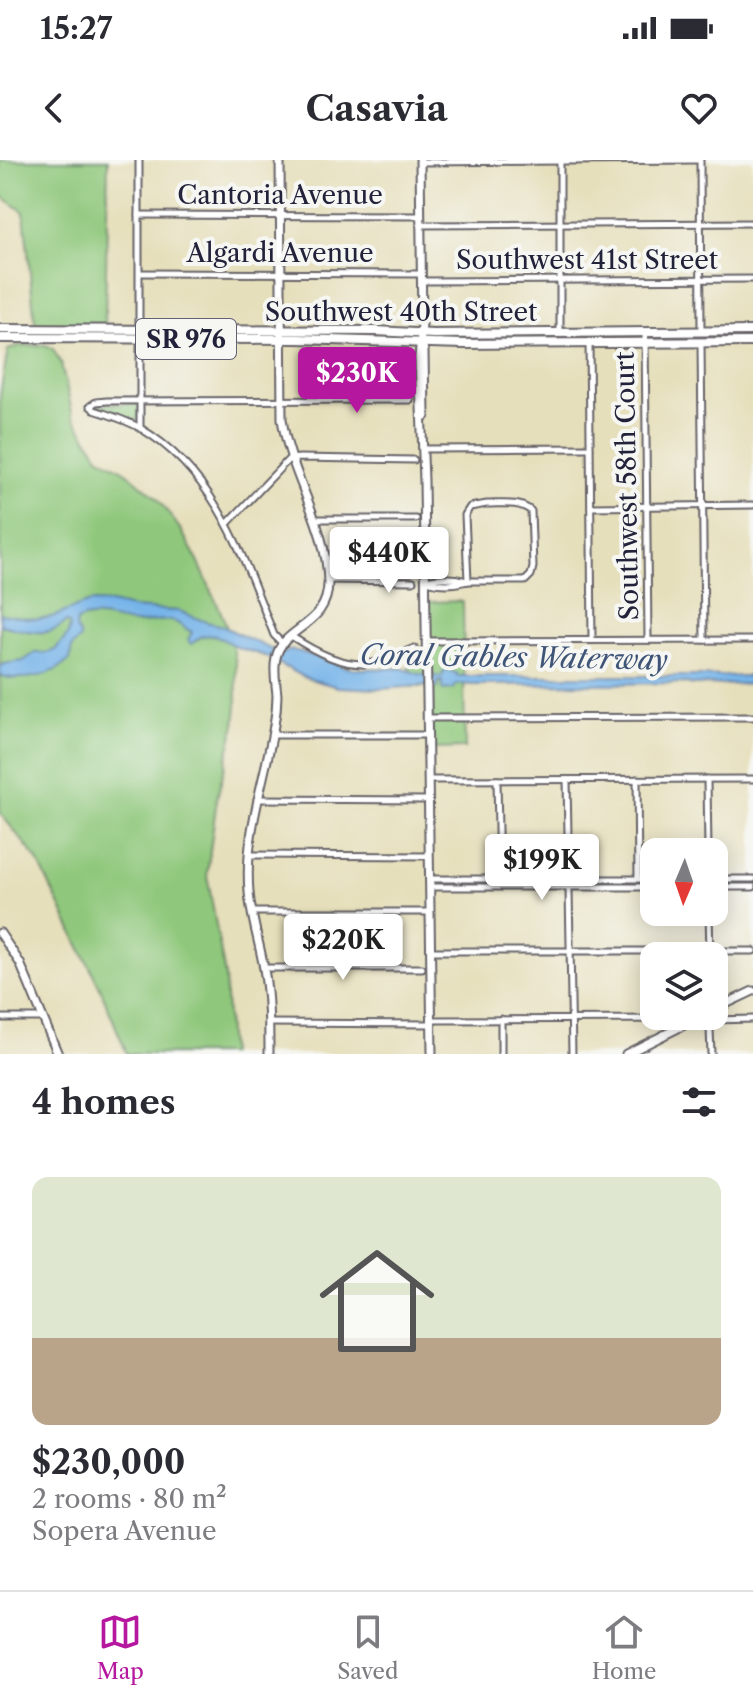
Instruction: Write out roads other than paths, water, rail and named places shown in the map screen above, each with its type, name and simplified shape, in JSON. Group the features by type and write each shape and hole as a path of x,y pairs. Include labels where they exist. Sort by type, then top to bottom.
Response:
{"main road":[{"name":"Southwest 40th Street","path":"0,329 139,338"},
{"name":"Southwest 40th Street","path":"422,338 535,333 753,331"},
{"path":"701,343 712,332"},
{"path":"525,344 535,333"},
{"name":"Southwest 40th Street","path":"0,338 280,335 525,344 753,342"}],"street":[{"path":"139,160 140,428"},
{"path":"269,1054 264,968 249,891 249,855 277,702 275,662 280,647 317,615 323,605 328,580 314,519 292,459 283,423 280,160"},
{"path":"432,1054 422,449 425,420 419,349 422,338 420,161 700,160 701,332"},
{"path":"560,161 560,333"},
{"name":"Cantoria Avenue","path":"139,215 280,215 561,225 753,223"},
{"name":"Algardi Avenue","path":"140,273 280,273 421,278"},
{"name":"Southwest 41st Street","path":"421,278 753,279"},
{"path":"589,332 592,640"},
{"name":"Southwest 58th Court","path":"645,332 648,640"},
{"path":"701,343 704,640"},
{"path":"280,647 245,560 227,524 195,475 164,445 140,428 90,406 98,401 410,400"},
{"path":"422,449 590,448"},
{"path":"227,524 286,460 414,460"},
{"path":"425,580 436,584 457,584 468,581 519,582 529,578 533,567 533,518 529,508 484,504 469,508 464,519 468,581"},
{"path":"591,507 753,505"},
{"path":"314,519 416,519"},
{"path":"328,580 413,581"},
{"path":"291,636 322,653 355,664 381,661 414,648"},
{"path":"425,641 753,640"},
{"path":"427,718 753,717"},
{"path":"272,735 427,735"},
{"path":"429,883 499,879 638,879 637,779"},
{"path":"707,779 708,838"},
{"path":"427,780 753,779"},
{"path":"497,780 499,879"},
{"path":"567,780 572,1054"},
{"path":"257,799 428,800"},
{"path":"249,855 429,856"},
{"path":"728,879 753,879"},
{"path":"429,883 640,887"},
{"path":"728,887 753,887"},
{"path":"252,912 429,912"},
{"path":"0,933 6,948 23,971 58,1054"},
{"path":"430,951 640,952"},
{"path":"728,953 753,951"},
{"path":"264,968 422,968"},
{"path":"728,1004 753,991"},
{"path":"0,1018 43,1018"},
{"path":"501,1019 501,1054"},
{"path":"269,1023 640,1019"},
{"path":"728,1019 753,1019"},
{"path":"626,1054 675,1030"},
{"path":"710,1030 711,1054"}],"water":[{"path":"93,602 179,611 220,625 281,654 292,650 355,669 401,668 442,677 446,671 457,673 457,676 753,676 753,684 457,684 453,689 443,690 442,681 438,682 438,688 432,685 380,689 338,687 306,678 265,656 239,648 214,635 202,636 191,644 188,640 192,632 175,622 135,623 98,617 77,621 80,639 72,647 70,660 57,669 26,678 0,675 3,664 55,650 68,635 70,625 66,622 48,632 27,631 0,625 0,614 45,618"}],"water label":[{"name":"Coral Gables Waterway","path":"514,657"}]}
